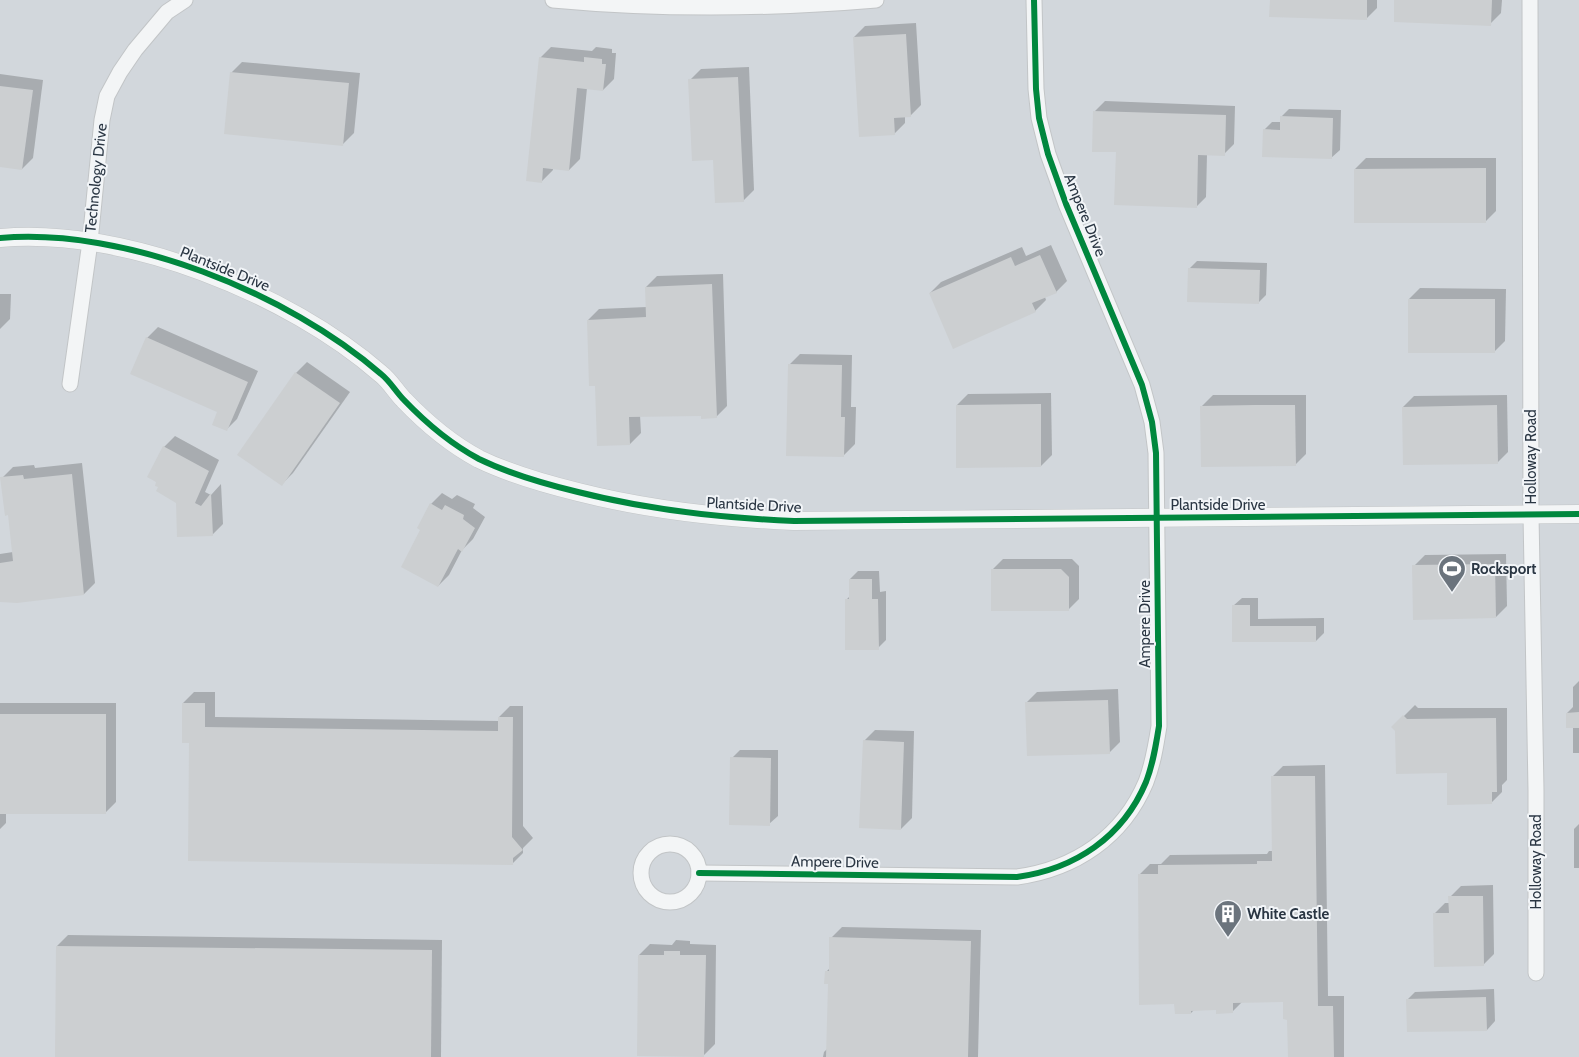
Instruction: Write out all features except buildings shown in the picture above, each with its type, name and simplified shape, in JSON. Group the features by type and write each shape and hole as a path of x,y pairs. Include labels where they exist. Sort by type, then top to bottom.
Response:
{"street":[{"name":"Technology Drive","path":"70,384 90,242 106,96 135,50 166,12 185,0"},
{"path":"553,0 662,7 741,8 876,0"},
{"name":"Ampere Drive","path":"699,873 1017,877 1050,871 1066,865 1088,852 1109,836 1122,822 1137,799 1151,768 1158,726 1156,453 1152,422 1143,390 1066,204 1048,154 1036,89 1034,0"},
{"name":"Holloway Road","path":"1530,0 1531,515 1536,790 1536,974"},
{"name":"Plantside Drive","path":"0,238 39,237 113,246 168,260 209,274 262,296 304,319 353,352 383,375 424,420 448,440 478,458 506,471 559,488 643,507 702,515 794,521 1579,514"}],"shaded area":[{"path":"0,0 1579,0 1579,1057 0,1057"}],"cycle path":[{"path":"699,873 1017,877 1038,873 1058,867 1095,847 1124,819 1136,802 1146,782 1159,726 1156,453 1152,422 1142,385 1066,204 1048,154 1039,118 1036,89 1034,0"},
{"path":"0,238 48,237 99,243 151,255 253,292 300,317 343,344 384,377 430,425 459,447 479,459 540,482 631,504 739,518 794,521 1579,514"}],"place":[{"name":"Rocksport","path":"1452,593"},
{"name":"White Castle","path":"1228,938"}]}
